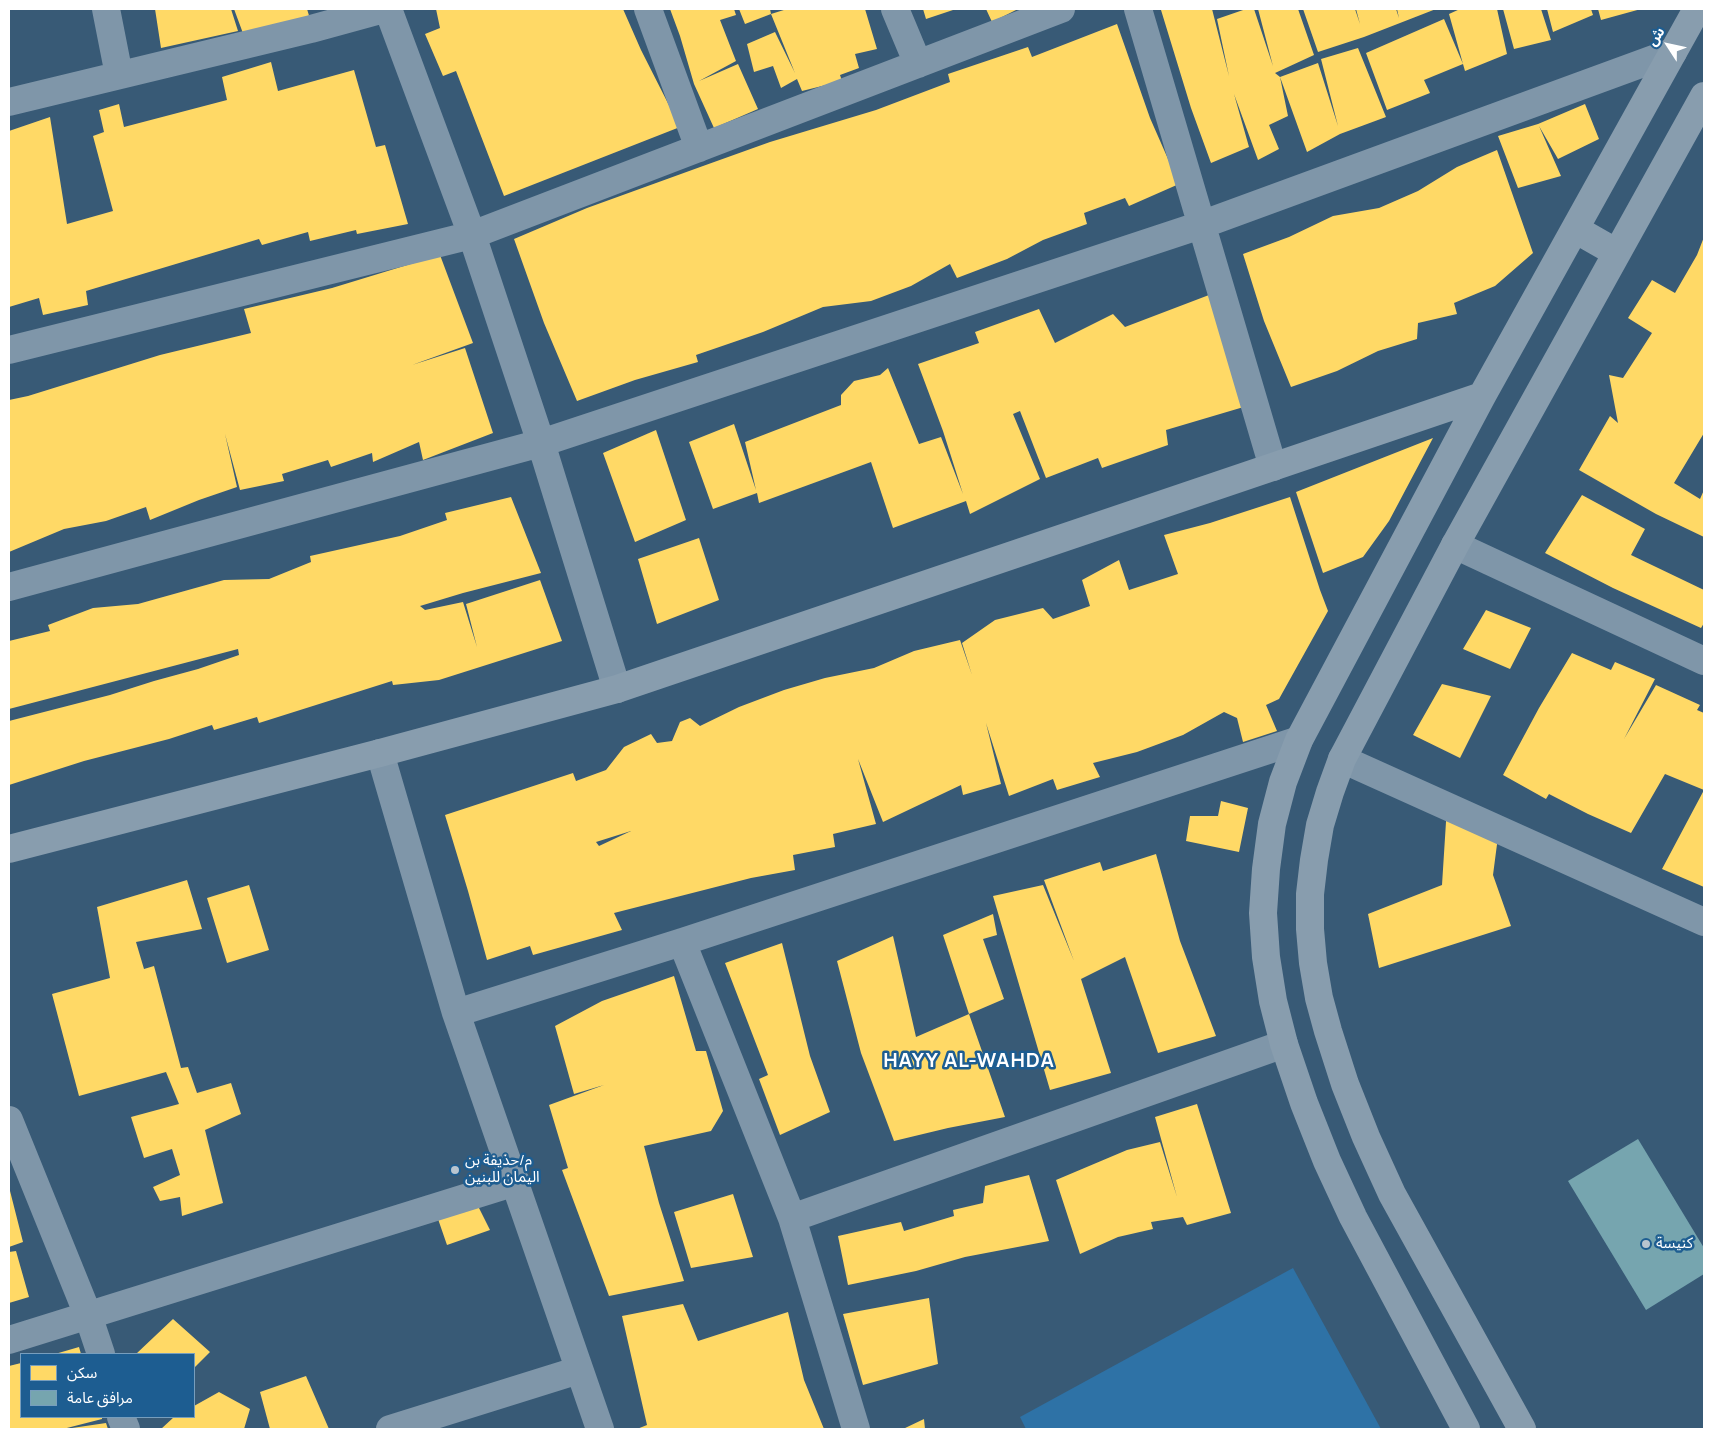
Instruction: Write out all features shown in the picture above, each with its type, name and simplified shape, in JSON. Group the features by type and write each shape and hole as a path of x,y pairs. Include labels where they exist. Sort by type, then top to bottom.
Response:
{"street":[{"path":"106,9 119,75"},
{"path":"9,102 311,29 384,9"},
{"path":"388,9 472,235 617,689"},
{"path":"648,9 699,148"},
{"path":"895,9 918,64"},
{"path":"9,350 472,235 1061,9"},
{"path":"1138,9 1273,467"},
{"path":"1466,1429 1353,1217 1327,1161 1307,1111 1284,1044 1273,1001 1266,957 1263,913 1272,824 1283,782 1299,740 1482,396 1697,9"},
{"path":"9,587 540,443 1202,225 1673,52"},
{"path":"1522,1429 1392,1194 1366,1137 1346,1084 1321,1006 1313,964 1310,894 1320,825 1342,759 1455,545 1704,96"},
{"path":"1574,229 1617,253"},
{"path":"9,849 380,753 617,689 1482,396"},
{"path":"1455,545 1704,661"},
{"path":"456,1013 682,942 1299,740"},
{"path":"380,753 456,1013 600,1429"},
{"path":"1342,759 1704,922"},
{"path":"682,942 792,1218 856,1429"},
{"path":"792,1218 1284,1044"},
{"path":"9,1120 88,1315 101,1353"},
{"path":"9,1340 516,1182"},
{"path":"390,1429 579,1370"}],"shaded area":[{"path":"1293,1268 1381,1429 1026,1429 1020,1417"}],"building: سكن":[{"path":"155,9 231,9 238,31 161,48"},
{"path":"234,9 307,9 311,22 244,36"},
{"path":"436,9 623,9 641,50 680,127 504,196 456,71 443,76 425,34 440,28"},
{"path":"670,9 734,9 736,15 720,20 736,61 699,81 738,64 758,109 714,128 694,84"},
{"path":"739,9 770,9 771,14 745,24"},
{"path":"787,9 865,9 877,49 855,54 859,68 840,75 842,81 802,91 797,79 781,88 773,66 754,72 747,44 775,32 795,73 771,14"},
{"path":"923,9 956,9 926,19"},
{"path":"986,9 1018,9 992,22"},
{"path":"1212,9 1229,76 1217,19 1246,9 1254,9 1273,66 1258,9 1298,9 1314,55 1275,73 1280,77 1288,116 1269,125 1279,149 1258,160 1234,94 1249,147 1211,163 1191,108 1161,10"},
{"path":"1303,9 1355,9 1360,24 1356,9 1396,9 1399,18 1397,9 1436,9 1364,37 1318,52"},
{"path":"1460,9 1497,9 1507,54 1465,71 1449,14"},
{"path":"1503,9 1541,9 1551,40 1514,49"},
{"path":"1547,9 1591,9 1593,15 1553,32"},
{"path":"1598,9 1641,9 1601,20"},
{"path":"1444,19 1463,64 1424,80 1430,93 1387,110 1366,53"},
{"path":"1117,24 1150,118 1179,184 1129,206 1125,198 1084,213 1087,224 1043,240 1007,259 957,278 950,264 911,286 871,301 823,307 763,332 696,355 698,362 635,380 577,401 544,323 514,239 587,208 703,166 770,142 876,110 950,82 948,74 1028,47 1032,57"},
{"path":"1358,48 1386,117 1340,134 1307,152 1280,77 1318,63 1338,126 1321,59"},
{"path":"271,62 278,91 354,70 376,147 385,145 408,224 357,234 356,230 310,241 308,232 262,245 259,239 86,291 88,305 43,315 39,298 9,307 9,131 50,117 67,224 113,211 93,136 104,132 99,110 119,104 124,127 227,100 222,77"},
{"path":"1585,104 1599,139 1558,159 1539,126 1561,176 1518,188 1498,136 1538,124"},
{"path":"1497,150 1533,253 1495,286 1454,303 1457,314 1418,323 1417,339 1378,351 1337,371 1291,387 1264,321 1243,254 1289,237 1333,216 1379,208 1418,191 1457,167"},
{"path":"1704,237 1704,433 1674,483 1700,499 1704,490 1704,537 1656,514 1579,470 1610,416 1618,423 1609,375 1623,378 1652,333 1628,318 1652,280 1675,293 1697,255"},
{"path":"440,255 473,343 412,365 465,348 493,433 423,460 419,442 373,462 372,453 331,467 328,460 282,474 284,481 240,490 225,434 237,487 150,520 146,507 106,521 64,529 9,552 9,400 28,396 160,355 251,333 244,309 332,288"},
{"path":"1209,295 1247,406 1166,430 1168,445 1102,468 1098,458 1046,478 1020,411 1013,414 1040,479 970,514 966,501 893,528 871,462 759,503 757,493 713,509 689,442 734,424 756,490 745,442 841,405 841,395 854,381 880,375 888,368 919,444 941,437 963,494 943,431 918,364 979,343 975,332 1039,309 1055,343 1113,314 1125,327"},
{"path":"656,430 686,520 635,542 603,453"},
{"path":"1433,438 1389,521 1363,557 1323,573 1296,492"},
{"path":"1582,495 1645,529 1631,555 1704,590 1704,623 1701,628 1613,588 1545,553"},
{"path":"511,497 541,573 420,606 425,610 463,602 477,647 466,604 540,580 562,641 439,680 393,685 392,681 259,723 257,717 214,730 212,725 169,739 84,761 9,785 9,721 110,695 239,655 238,649 9,709 9,641 50,631 48,625 93,608 138,604 224,580 269,579 311,562 310,556 400,536 447,520 445,513"},
{"path":"1290,497 1328,611 1279,699 1266,705 1277,731 1243,742 1237,718 1224,712 1183,735 1137,752 1093,763 1100,777 1057,790 1053,779 1009,796 986,723 1001,784 963,795 961,785 883,822 858,759 876,824 833,834 835,847 793,855 795,870 751,878 614,913 622,930 533,955 530,946 487,960 445,815 573,773 576,781 606,770 624,747 651,734 657,743 672,741 680,722 690,718 700,726 739,707 784,690 825,678 874,668 914,651 960,640 972,675 962,643 995,620 1043,608 1053,619 1090,606 1082,580 1119,560 1129,590 1178,574 1164,535 1210,523","holes":["631,831 599,846 596,842"]},
{"path":"699,538 719,600 657,624 638,559"},
{"path":"1486,610 1531,628 1510,669 1463,649"},
{"path":"1572,653 1611,670 1615,662 1655,679 1624,739 1656,685 1700,705 1697,710 1704,713 1704,790 1665,774 1631,833 1549,794 1546,799 1503,775 1539,708"},
{"path":"1442,684 1491,696 1460,758 1413,735"},
{"path":"1704,790 1704,887 1662,869"},
{"path":"1221,801 1248,808 1239,852 1186,841 1190,816 1218,816"},
{"path":"1447,806 1499,829 1493,875 1511,926 1379,968 1368,914 1442,885"},
{"path":"1156,854 1180,941 1216,1036 1158,1053 1125,957 1081,979 1111,1073 1050,1090 993,896 1043,885 1074,961 1044,880 1100,862 1103,871"},
{"path":"187,880 202,929 136,942 144,969 154,966 181,1068 188,1067 197,1093 231,1083 241,1114 205,1130 223,1203 182,1216 180,1197 160,1201 153,1187 180,1175 172,1149 144,1158 131,1117 179,1104 166,1072 79,1096 52,994 110,978 97,907"},
{"path":"249,885 269,950 227,963 207,898"},
{"path":"993,914 997,935 983,939 1004,999 969,1014 943,935"},
{"path":"893,936 916,1037 969,1014 1005,1117 894,1141 861,1053 837,961"},
{"path":"782,943 810,1056 830,1112 780,1135 759,1079 768,1075 725,963"},
{"path":"674,976 696,1051 706,1051 723,1111 711,1131 644,1146 659,1203 684,1281 609,1296 562,1170 568,1168 549,1105 604,1085 574,1094 555,1026 602,1001"},
{"path":"1197,1104 1231,1213 1187,1225 1183,1217 1151,1222 1153,1229 1118,1237 1080,1254 1056,1180 1127,1150 1160,1142 1177,1197 1155,1117"},
{"path":"1029,1175 1049,1241 965,1257 916,1271 848,1285 838,1236 901,1222 904,1231 954,1216 953,1210 983,1203 985,1186"},
{"path":"9,1187 23,1242 9,1247"},
{"path":"733,1194 753,1257 691,1268 674,1212"},
{"path":"478,1206 490,1230 447,1245 438,1219"},
{"path":"16,1251 29,1297 9,1303 9,1252"},
{"path":"929,1298 938,1364 863,1385 843,1314"},
{"path":"683,1304 698,1341 788,1312 804,1380 824,1429 637,1429 647,1425 622,1316"},
{"path":"173,1319 210,1352 195,1367 195,1353 137,1353"},
{"path":"79,1347 81,1353 58,1353"},
{"path":"20,1363 20,1418 102,1419 63,1429 9,1429 9,1366"},
{"path":"306,1376 329,1429 270,1429 260,1392"},
{"path":"219,1392 250,1409 244,1429 161,1429 173,1418 195,1418 195,1405"},
{"path":"924,1419 925,1429 903,1429"},
{"path":"106,1423 108,1429 72,1429 72,1428"}],"building: مرافق عامة":[{"path":"1638,1139 1704,1248 1704,1274 1646,1310 1568,1181"}],"place":[{"name":"م/حذيفة بن اليمان للبنين","path":"455,1170"},
{"name":"كنيسة","path":"1646,1244"}],"district":[{"name":"HAYY AL-WAHDA","path":"969,1061"}]}
